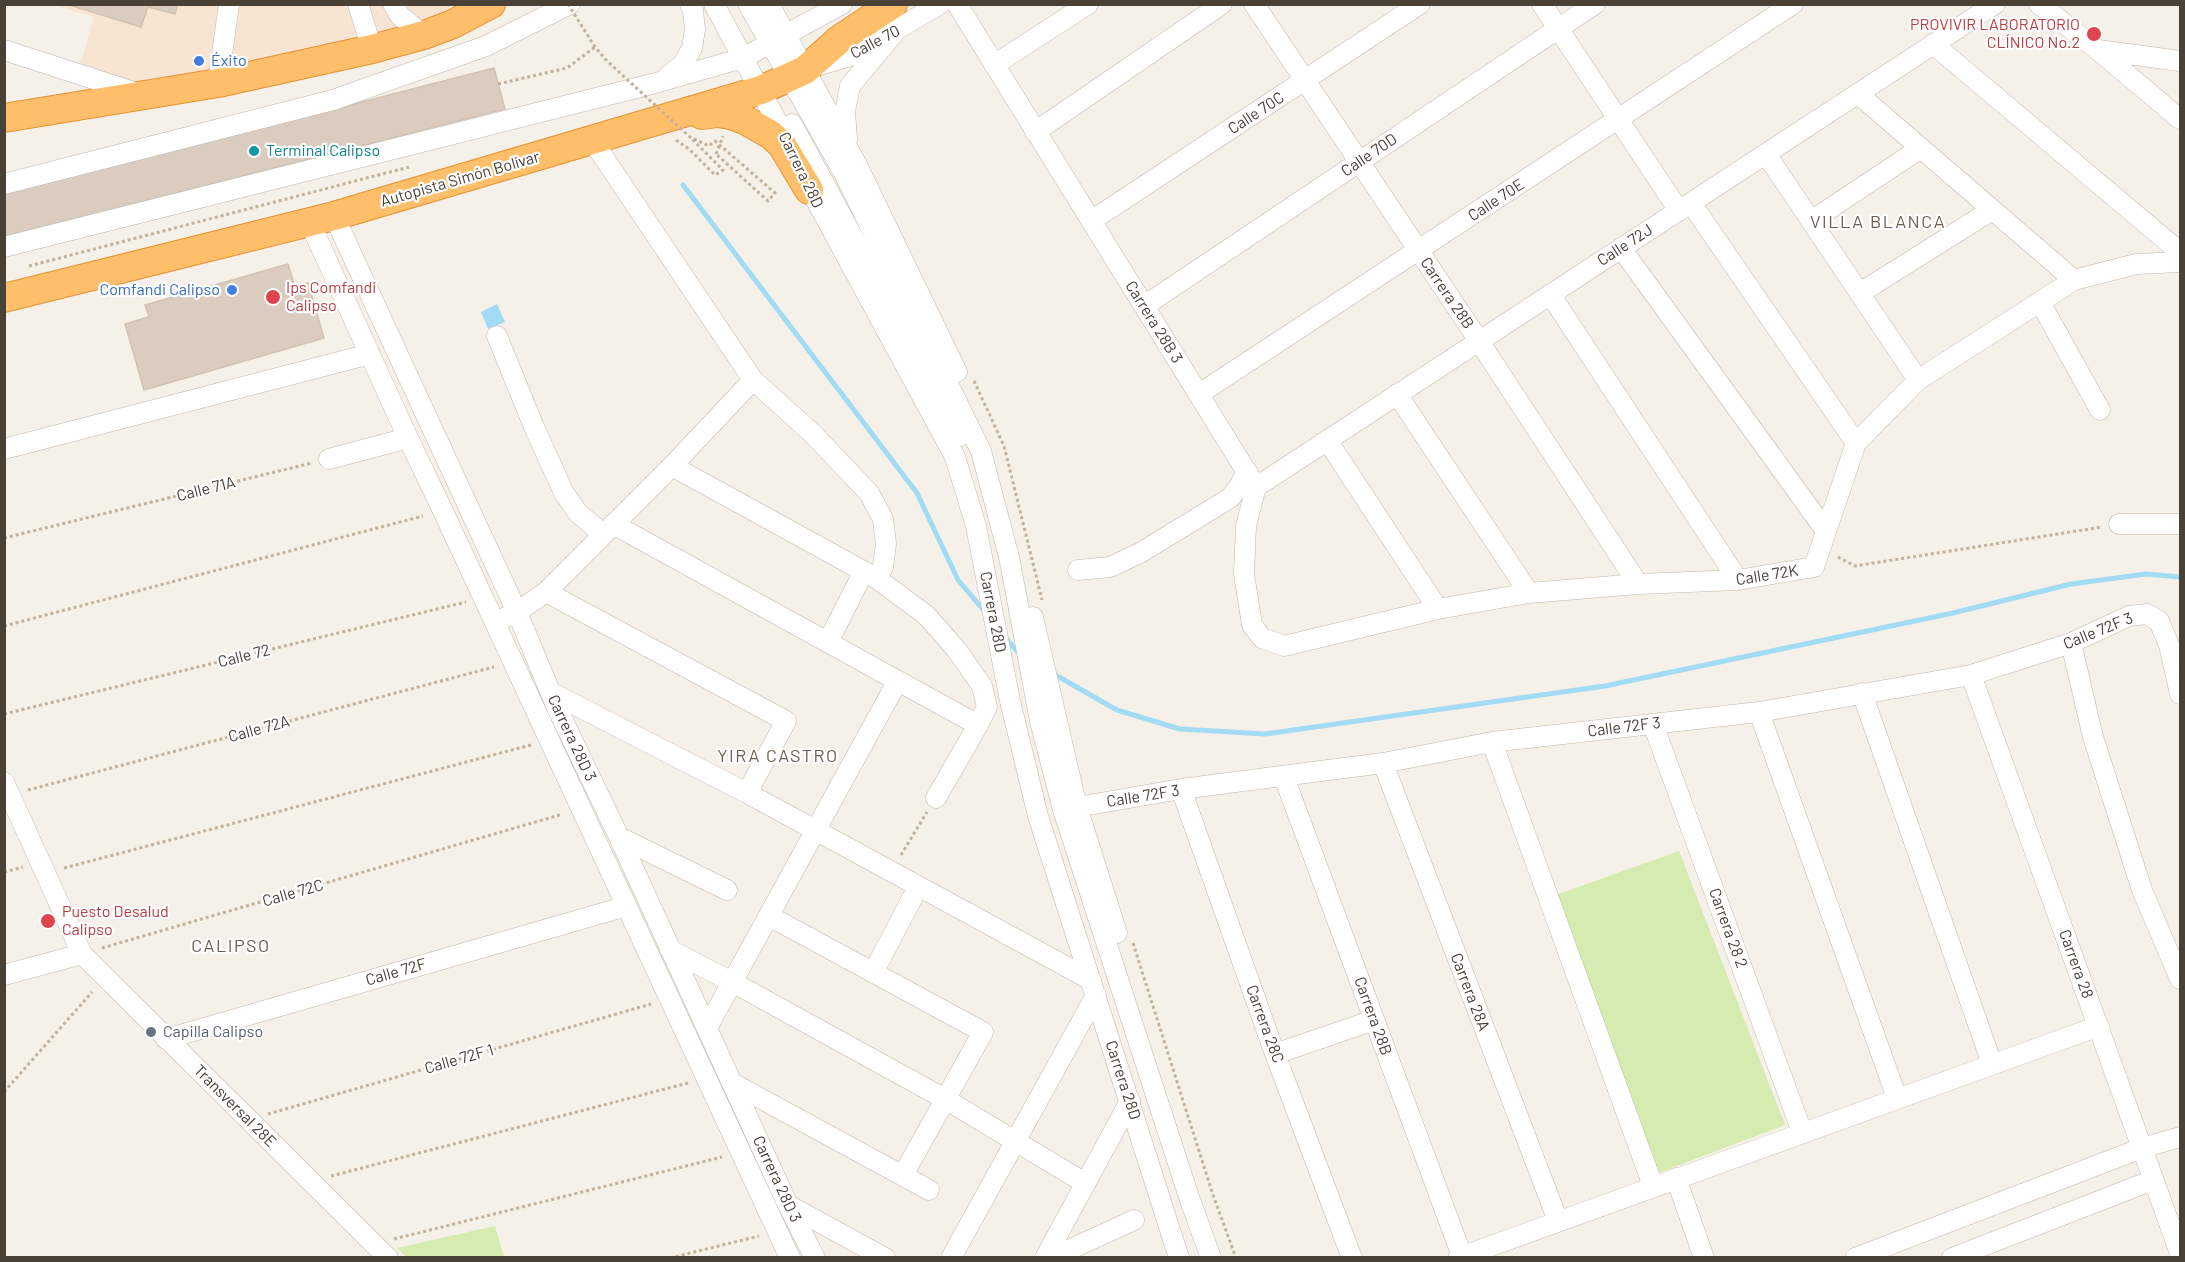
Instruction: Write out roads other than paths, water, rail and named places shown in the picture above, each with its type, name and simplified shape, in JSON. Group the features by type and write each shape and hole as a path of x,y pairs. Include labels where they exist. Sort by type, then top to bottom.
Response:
{"highway":[{"name":"Autopista Simón Bolívar","path":"4,298 322,219 592,140 655,103 782,81 893,4"},
{"path":"4,118 218,83 372,49 424,35 484,7"},
{"path":"655,103 717,113 745,120 765,130 782,145 809,190"}],"street":[{"path":"218,83 229,4"},
{"path":"358,4 372,49"},
{"path":"393,4 400,16 424,35"},
{"path":"4,183 333,100 486,46 569,4"},
{"path":"655,103 669,77 683,64 692,48 695,29 690,4"},
{"name":"Carrera 28D","path":"714,4 747,55 782,81 857,165 994,448 1016,564 1077,807 1202,1196 1224,1257"},
{"path":"748,4 777,39"},
{"path":"769,4 777,39 782,81 799,136 969,454 993,542 1025,711 1049,814 1191,1257"},
{"path":"4,247 655,103 842,4"},
{"name":"Calle 70","path":"782,81 851,56 894,33 940,4"},
{"name":"Carrera 28B 3","path":"957,4 1252,479"},
{"path":"994,65 1088,4"},
{"path":"1035,132 1222,4"},
{"name":"Carrera 28B","path":"1254,4 1638,584"},
{"name":"Calle 70C","path":"1091,221 1420,4"},
{"path":"1542,4 1618,119 1685,207 1856,443"},
{"name":"Calle 70D","path":"1144,306 1594,4"},
{"name":"Calle 70E","path":"1199,394 1793,4"},
{"name":"Calle 72J","path":"1252,479 1326,440 1995,4"},
{"path":"2039,4 2181,119"},
{"path":"857,165 847,139 845,111 850,86 894,33"},
{"path":"1933,44 2181,252"},
{"path":"4,50 145,96"},
{"path":"2098,50 2181,61"},
{"path":"782,81 844,173 981,451 1016,564 1025,711 1063,810 1186,1189 1211,1257"},
{"name":"Carrera 28D","path":"782,81 789,142 809,190 955,457 976,526 1025,711 1038,816 1179,1257"},
{"path":"1858,94 2074,280"},
{"path":"592,140 753,380 812,434 869,493 883,519 886,544 883,567 870,574 828,642"},
{"path":"1812,221 1921,148"},
{"path":"1766,154 1918,380"},
{"path":"1860,293 1992,210"},
{"name":"Carrera 28D 3","path":"322,219 370,354 513,662 549,705 550,740 790,1257"},
{"name":"Carrera 28D 3","path":"322,219 517,612 549,705 619,837 788,1205 815,1257"},
{"path":"1621,248 1823,539"},
{"name":"Calle 72K","path":"1252,479 1246,526 1244,574 1252,625 1262,638 1284,646 1438,609 1529,593 1638,584 1738,580 1814,567 1856,443 1918,380 2074,280 2136,264 2181,262"},
{"path":"1550,294 1738,580"},
{"path":"2040,302 2100,410"},
{"path":"497,336 534,428 564,493 578,513 828,642 978,725"},
{"path":"4,449 370,354"},
{"path":"495,622 517,612 546,592 672,466 753,380"},
{"path":"1397,394 1529,593"},
{"path":"329,459 408,438"},
{"path":"1326,440 1438,609"},
{"path":"672,466 870,574 926,615 956,649 982,686 987,706 936,798"},
{"path":"1078,570 1110,567 1140,553 1230,498 1240,486 1252,479"},
{"path":"2119,524 2181,524"},
{"path":"546,592 786,721 747,793"},
{"name":"Calle 72F 3","path":"1077,807 1181,789 1383,763 1492,742 1759,711 1971,675 2071,644 2129,616 2147,614 2159,621 2175,650"},
{"path":"2071,644 2094,737 2142,890 2181,979"},
{"path":"2175,650 2181,694"},
{"name":"Carrera 28","path":"1971,675 2181,1253"},
{"path":"708,1028 897,682"},
{"path":"1862,693 1992,1064"},
{"path":"549,705 747,793 918,887 1093,988 1015,1140 951,1257"},
{"path":"1759,711 1897,1098"},
{"name":"Carrera 28 2","path":"1653,724 1802,1132"},
{"path":"1492,742 1653,1186"},
{"name":"Carrera 28A","path":"1383,763 1558,1221"},
{"name":"Carrera 28B","path":"1284,777 1460,1257"},
{"name":"Transversal 28E","path":"7,788 82,954 382,1251"},
{"name":"Carrera 28C","path":"1181,789 1275,1054 1352,1257"},
{"path":"619,837 727,890"},
{"path":"874,971 918,887"},
{"name":"Calle 72F","path":"166,1039 627,906"},
{"path":"769,916 983,1032 903,1175"},
{"path":"670,950 945,1099 1085,1183"},
{"path":"4,975 82,954"},
{"path":"1275,1054 1374,1020"},
{"path":"1460,1257 2099,1026"},
{"path":"734,1084 929,1190"},
{"path":"1045,1257 1130,1101"},
{"path":"1855,1257 2142,1148 2181,1137"},
{"path":"1676,1178 1704,1257"},
{"path":"1952,1257 2153,1180"},
{"path":"788,1205 885,1257"},
{"path":"1051,1257 1134,1220"}],"water":[{"path":"497,304 505,322 488,329 481,312"}],"waterway":[{"path":"683,185 917,493 958,580 986,613"},
{"path":"1052,673 1117,710 1180,729 1265,734 1605,686 1953,613 2071,584 2146,574 2180,577"},
{"path":"1005,637 1020,655"}],"place":[{"name":"PROVIVIR LABORATORIO CLÍNICO No.2","path":"2094,34"},
{"name":"Éxito","path":"199,61"},
{"name":"Terminal Calipso","path":"254,151"},
{"name":"Comfandi Calipso","path":"232,290"},
{"name":"Ips Comfandi Calipso","path":"273,297"},
{"name":"Puesto Desalud Calipso","path":"48,921"},
{"name":"Capilla Calipso","path":"151,1032"}],"district":[{"name":"VILLA BLANCA","path":"1878,222"},
{"name":"YIRA CASTRO","path":"778,756"},
{"name":"CALIPSO","path":"231,946"}]}
